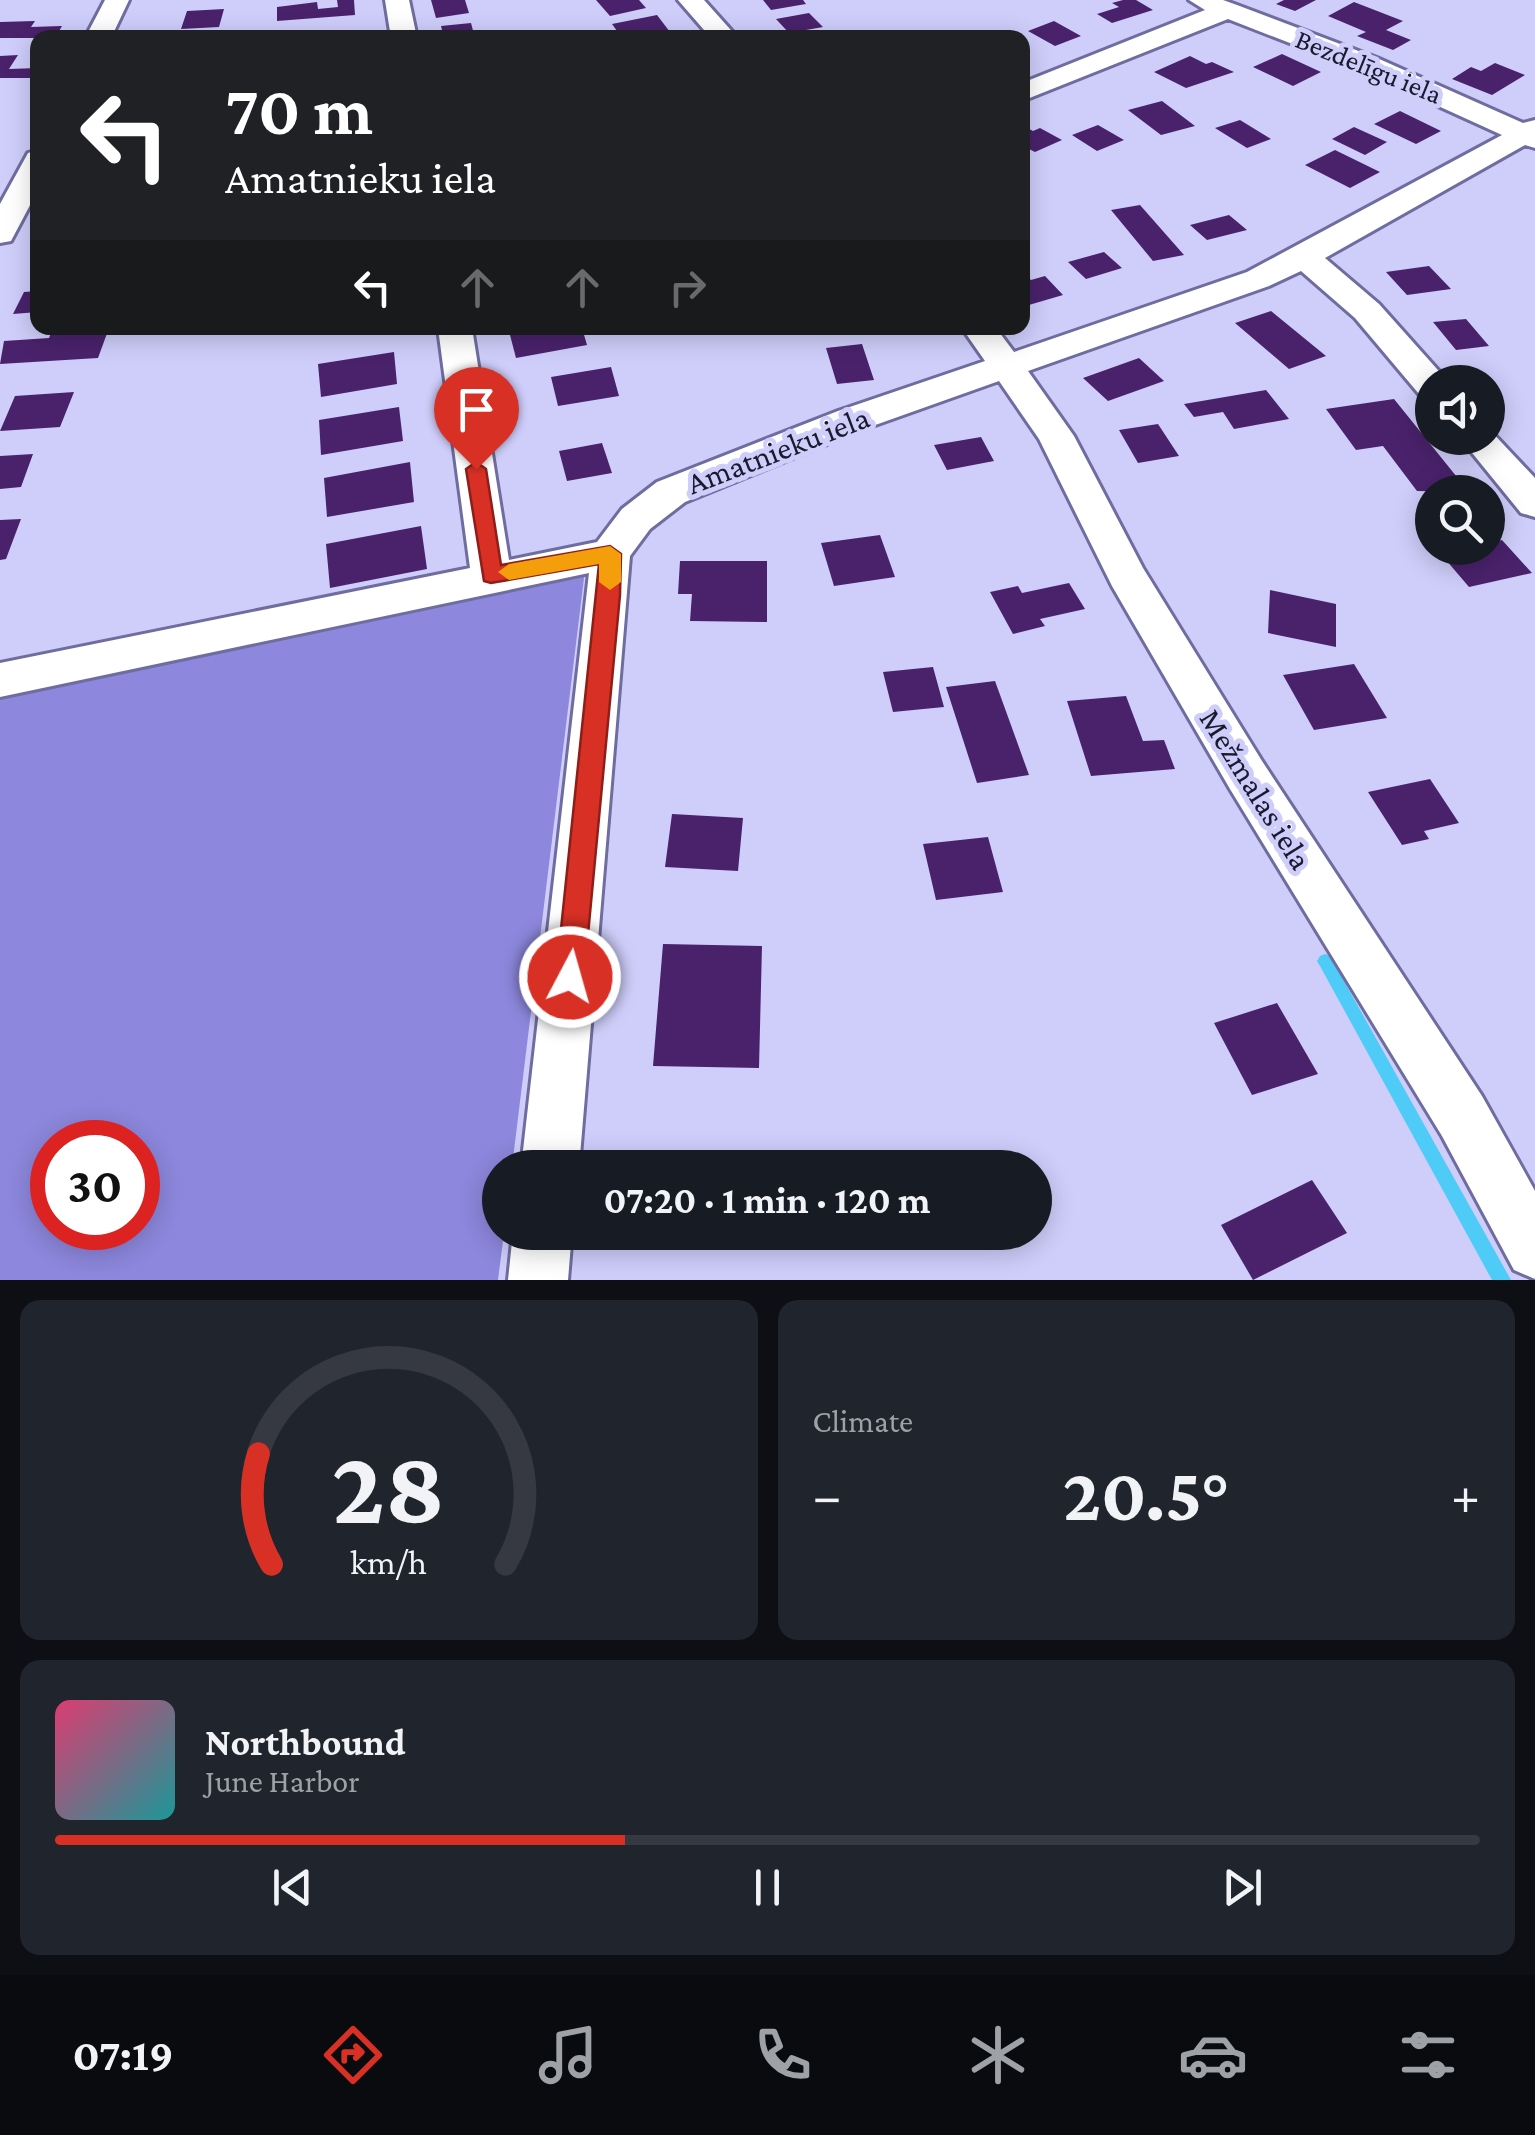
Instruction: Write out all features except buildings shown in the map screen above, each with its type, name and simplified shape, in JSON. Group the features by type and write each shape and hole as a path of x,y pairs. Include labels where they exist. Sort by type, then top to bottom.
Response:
{"street":[{"path":"102,30 117,0"},
{"path":"398,0 403,30"},
{"path":"690,0 718,30"},
{"name":"Bezdelīgu iela","path":"1201,0 1368,64 1532,134"},
{"path":"1030,90 1228,10"},
{"name":"Amatnieku iela","path":"610,554 636,519 671,492 851,420 1258,279 1532,134"},
{"path":"0,234 30,175"},
{"path":"1304,257 1367,311 1415,366"},
{"path":"456,335 491,575"},
{"name":"Mežmalas iela","path":"984,335 1056,436 1126,575 1246,775 1462,1116 1535,1250"},
{"path":"1493,455 1535,503"},
{"path":"0,680 491,575 610,554 552,1150"},
{"path":"538,1280 541,1250"}],"shaded area":[{"path":"585,570 514,1150 482,1150 482,1250 502,1250 498,1280 0,1280 0,699"}],"waterway":[{"path":"1325,961 1502,1280"}],"slow traffic":[{"path":"509,572 610,554 610,582"}],"route":[{"path":"476,469 491,575 610,554 570,977"}]}
